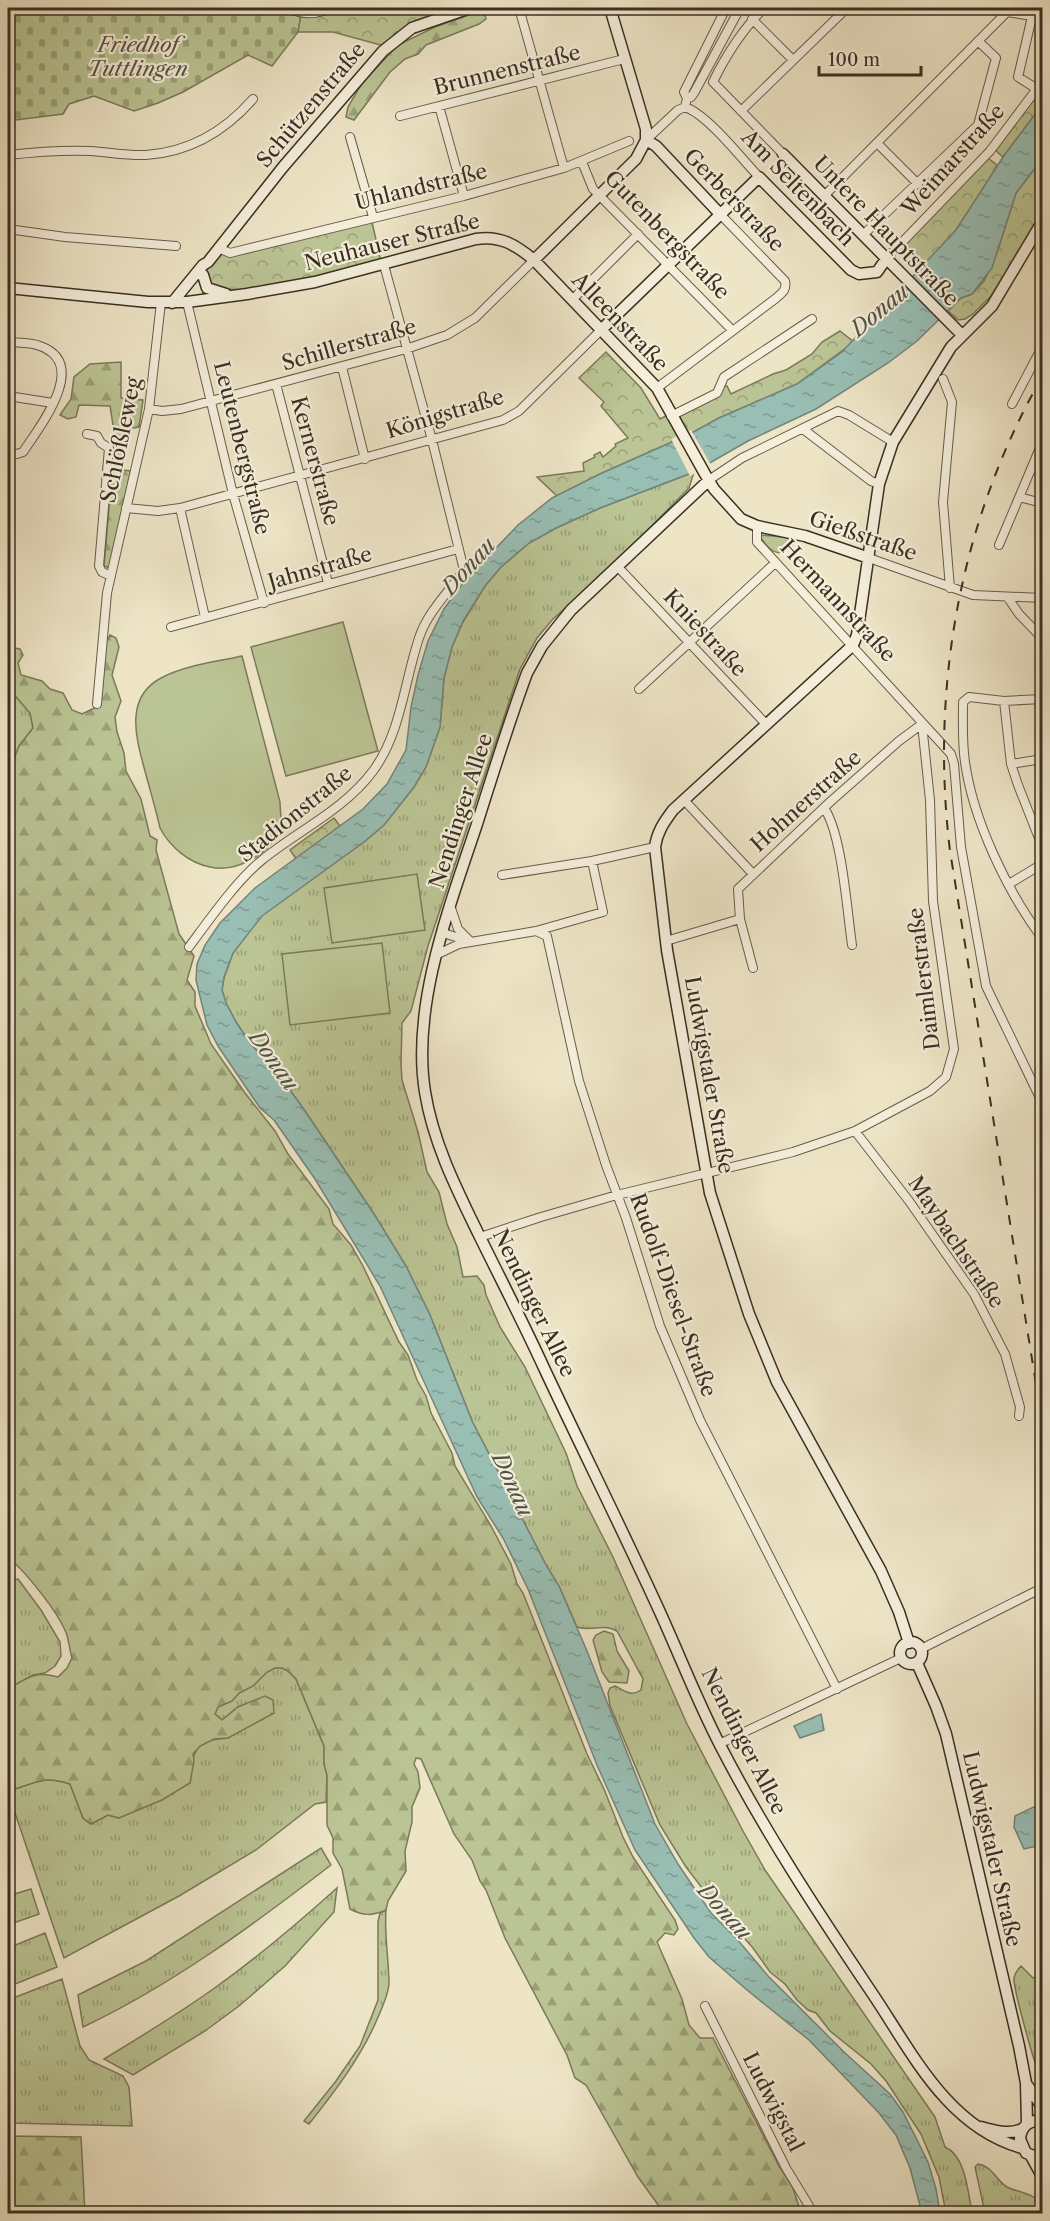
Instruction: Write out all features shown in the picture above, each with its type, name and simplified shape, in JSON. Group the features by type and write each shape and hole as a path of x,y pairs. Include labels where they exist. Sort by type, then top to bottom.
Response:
{"street":[{"path":"289,8 303,13 330,8"},
{"name":"Schützenstraße","path":"187,302 186,296 203,275 208,262 218,248 283,167 382,51 412,28 470,8"},
{"path":"519,8 564,168"},
{"path":"534,260 640,154 646,140 647,133 610,8"},
{"path":"686,103 684,92 726,8"},
{"path":"646,140 694,93 740,8"},
{"path":"764,8 736,42 713,82 783,154"},
{"path":"741,111 847,8"},
{"path":"824,196 1007,12 1033,12 1018,77 1040,86"},
{"path":"753,19 793,60"},
{"path":"863,235 978,125 996,58 978,41"},
{"name":"Brunnenstraße","path":"400,116 624,58"},
{"name":"Weimarstraße","path":"886,259 990,151 1040,86"},
{"path":"8,155 41,151 145,155 168,151 204,139 219,131 254,99"},
{"name":"Am Seltenbach","path":"686,103 851,270 859,274 877,272 886,259"},
{"path":"439,106 464,196"},
{"path":"351,137 373,217"},
{"name":"Gerberstraße","path":"646,140 656,146 785,280 785,291 732,330"},
{"name":"Uhlandstraße","path":"218,248 230,253 464,196 564,168 629,141"},
{"path":"877,143 918,184"},
{"name":"Untere Hauptstraße","path":"783,154 906,281 962,335"},
{"name":"Gutenbergstraße","path":"582,162 593,189 732,330"},
{"name":"Königstraße","path":"126,508 158,511 180,508 512,417 541,392 759,177"},
{"path":"853,645 869,558 879,484 893,442 951,347 997,299 1042,222"},
{"path":"8,230 177,246"},
{"path":"572,300 638,234"},
{"name":"Neuhauser Straße","path":"8,288 164,305 230,297 315,282 491,237 508,242 534,260"},
{"name":"Alleenstraße","path":"534,260 657,388 680,431"},
{"name":"Schillerstraße","path":"149,408 162,411 181,409 406,349 461,328 475,318 534,260"},
{"name":"Schützenstraße","path":"164,305 208,262"},
{"path":"384,265 432,440 458,549"},
{"path":"203,275 207,288 230,297"},
{"name":"Leutenbergstraße","path":"187,302 233,494 264,603"},
{"name":"Schlößleweg","path":"97,704 107,593 149,408 164,305"},
{"path":"671,416 717,393 724,377 812,320"},
{"path":"657,388 732,330"},
{"path":"8,342 36,344 48,350 56,358 63,377 60,392 23,452 8,453"},
{"path":"1012,404 1042,347"},
{"path":"342,367 365,459"},
{"path":"943,379 952,402 943,502 952,588"},
{"name":"Kernerstraße","path":"276,384 328,583"},
{"path":"8,396 53,403"},
{"path":"709,480 742,458 838,411 849,415 893,442"},
{"path":"803,429 871,481 879,484"},
{"name":"Hermannstraße","path":"680,431 709,480 741,519 757,526 757,542 951,754 954,764 961,847 986,986 1042,1102"},
{"name":"Schlößleweg","path":"87,434 97,436 101,443 109,448 99,566 102,572 111,576"},
{"path":"999,545 1042,443"},
{"name":"Nendinger Allee","path":"709,480 571,610 542,646 527,673 431,974 424,1032 425,1093 442,1155 480,1237 529,1335 719,1744 769,1833 854,1966 939,2092 975,2126 999,2141 1032,2153"},
{"path":"1019,497 1042,503"},
{"path":"180,508 205,617"},
{"name":"Gießstraße","path":"757,526 804,536 973,595 1042,598"},
{"name":"Stadionstraße","path":"189,947 216,910 260,862 297,834 339,807 365,782 375,768 392,736 424,625 438,602 464,570 458,549"},
{"name":"Jahnstraße","path":"171,627 458,549"},
{"path":"639,689 775,563"},
{"name":"Kniestraße","path":"618,567 766,724"},
{"path":"1008,597 1042,638"},
{"name":"Ludwigstaler Straße","path":"853,645 684,800 662,824 656,837 655,847 666,941 710,1193 748,1314 777,1382 882,1571 896,1603 909,1643"},
{"path":"1042,699 1004,701 969,697 963,702 963,737 969,784 992,848 1009,884 1042,938"},
{"path":"1004,701 1011,764 1017,785 1042,846"},
{"name":"Hohnerstraße","path":"753,968 740,919 738,889 824,808 899,741 922,724"},
{"name":"Daimlerstraße","path":"480,1237 617,1195 793,1152 855,1131 930,1091 946,1077 954,1049 933,902 930,800 922,724"},
{"path":"1011,764 1042,759"},
{"path":"684,800 753,874"},
{"path":"824,808 830,816 836,836 852,945"},
{"path":"502,875 592,861 655,847"},
{"path":"436,955 470,941 536,931 603,912 592,861"},
{"path":"1009,884 1042,864"},
{"path":"451,908 458,929 470,941"},
{"path":"666,941 740,919"},
{"name":"Rudolf-Diesel-Straße","path":"536,931 547,936 579,1081 592,1126 660,1326 697,1413 837,1689"},
{"path":"443,933 470,941"},
{"path":"443,933 449,942 459,944"},
{"name":"Maybachstraße","path":"855,1131 909,1201 974,1294 1005,1354 1020,1407 1019,1416"},
{"path":"921,1649 1042,1588"},
{"path":"909,1643 916,1644 921,1649 922,1656 917,1663 909,1664 901,1658 901,1649 909,1643"},
{"path":"719,1744 901,1658"},
{"name":"Ludwigstaler Straße","path":"917,1663 946,1734 1026,2083 1042,2121"},
{"name":"Ludwigstal","path":"705,2006 786,2168 813,2214"},
{"path":"1026,2083 1042,2107"},
{"name":"Ludwigstaler Straße","path":"1026,2083 1025,2127 1020,2139 1032,2153"},
{"path":"975,2126 1001,2132 1017,2131 1032,2121 1042,2121"},
{"path":"1032,2153 1042,2176"}],"green space":[{"name":"Friedhof Tuttlingen","path":"8,8 280,8 288,13 301,15 298,32 272,66 248,55 183,92 134,111 94,96 69,104 63,114 8,121"},
{"path":"339,8 443,8 443,12 384,46 333,32 298,32 301,15 321,16"},
{"path":"477,12 485,15 486,19 479,24 426,45 418,54 405,59 390,72 354,120 346,117 348,107 362,83 398,45 435,27"},
{"path":"1042,89 1042,105 1003,157 995,150"},
{"path":"988,158 998,166 956,230 925,265 905,245"},
{"path":"1042,159 1042,216 991,296 973,314 958,320 948,311 961,298 972,294 984,281 997,253 1016,193"},
{"path":"372,222 381,262 321,277 227,293 212,288 206,271 220,251 286,241"},
{"path":"840,331 854,342 797,384 719,418 690,434 557,496 537,477 584,471 583,463 600,452 603,457 616,446 615,444 628,438 601,406 604,402 579,378 606,352 641,388 660,419 715,391 717,386 727,386 731,394 786,370 812,354 822,342"},
{"path":"121,362 121,398 143,400 139,427 127,429 123,470 131,471 110,568 104,566 115,438 110,406 79,405 76,417 68,419 60,415 71,399 74,377 90,364"},
{"path":"694,472 689,488 620,558 552,620 537,638 520,669 428,946 411,1011 402,1023 402,1080 418,1132 427,1172 439,1192 447,1224 457,1247 463,1277 477,1276 484,1285 500,1327 525,1367 566,1453 577,1486 613,1557 687,1724 765,1870 935,2117 945,2147 958,2158 962,2167 972,2213 946,2213 939,2177 921,2134 886,2081 871,2064 830,2031 816,2013 808,2010 785,1984 770,1972 686,1867 660,1825 610,1706 608,1693 610,1688 615,1686 628,1692 637,1692 641,1690 643,1679 617,1631 606,1628 577,1627 559,1586 472,1421 430,1315 406,1266 305,1111 282,1079 250,1043 236,1022 222,990 233,953 262,915 364,842 384,825 414,787 426,767 440,727 444,678 452,647 463,622 485,586 501,567 529,543 556,528 600,508"},
{"path":"759,535 800,538 788,549 778,553 769,548"},
{"path":"343,622 378,751 286,776 251,647"},
{"path":"110,635 116,638 119,647 112,675 121,701 115,717 126,771 141,799 150,836 157,840 156,850 179,934 194,956 187,980 195,992 195,1006 211,1044 329,1209 333,1224 351,1245 399,1342 408,1355 431,1413 452,1453 455,1466 511,1564 517,1584 523,1593 587,1754 623,1837 633,1857 675,1920 678,1929 674,1935 665,1933 657,1942 682,1999 689,2025 700,2038 713,2038 779,2166 793,2188 801,2213 664,2213 638,2177 586,2085 575,2078 567,2055 505,1938 472,1860 454,1834 421,1759 416,1758 414,1764 418,1772 420,1788 412,1807 412,1822 405,1851 406,1871 388,1901 386,1910 368,1914 350,1909 342,1869 333,1853 333,1838 327,1825 327,1775 324,1764 324,1746 296,1679 288,1671 275,1668 267,1672 253,1686 239,1693 232,1701 218,1707 215,1714 222,1720 238,1707 265,1696 273,1700 274,1713 228,1738 214,1739 200,1746 193,1754 190,1783 162,1800 119,1818 108,1815 91,1824 83,1818 70,1784 61,1781 46,1780 11,1790 8,1785 8,1689 38,1675 58,1677 67,1668 72,1658 67,1635 57,1616 32,1582 8,1557 8,775 19,746 33,728 30,713 12,692 8,692 8,647 20,649 23,655 18,663 21,675 42,681 50,689 63,693 72,710 82,714 101,705 106,643"},
{"path":"242,656 280,802 281,823 270,845 252,859 231,867 210,867 195,862 181,853 169,842 160,828 139,748 137,708 142,696 150,686 163,677 192,667"},
{"path":"8,692 12,692 30,713 33,728 19,746 8,775"},
{"path":"334,818 340,826 296,859 290,850"},
{"path":"417,874 425,930 332,943 324,888"},
{"path":"382,943 390,1013 290,1025 282,954"},
{"path":"18,1579 41,1610 60,1642 61,1656 55,1666 45,1673 33,1675 8,1689 8,1582"},
{"path":"604,1631 613,1634 617,1651 629,1671 627,1683 609,1682 602,1672 593,1640 596,1635"},
{"path":"275,1668 287,1670 296,1679 324,1746 324,1764 327,1775 326,1802 315,1804 256,1850 179,1896 64,1958 8,1792 40,1781 61,1781 70,1784 83,1818 91,1824 108,1815 119,1818 190,1783 194,1756 201,1745 216,1739 228,1738 238,1707 222,1720 215,1714 218,1707 232,1701 239,1693 253,1686 267,1672"},
{"path":"321,1848 331,1865 302,1887 242,1932 180,1973 83,2027 78,1995 146,1961"},
{"path":"337,1888 334,1912 285,1966 239,2006 205,2031 133,2075 104,2059 232,1976"},
{"path":"31,1889 39,1914 8,1925 8,1896"},
{"path":"386,1910 388,1992 372,2030 356,2059 309,2124 304,2121 360,2046 378,2000 378,1922 380,1913"},
{"path":"45,1933 57,1967 8,1987 8,1948"},
{"path":"1021,1966 1033,1978 1037,1977 1042,1968 1042,2081 1030,2047 1015,1985 1014,1976"},
{"path":"62,1979 80,2046 89,2060 123,2076 129,2087 132,2126 8,2123 8,2000"},
{"path":"8,2136 81,2137 85,2213 8,2213"},
{"path":"978,2164 987,2167 1007,2187 1035,2198 1039,2213 985,2213 975,2167"}],"water":[{"path":"1042,105 1042,159 1016,193 992,268 972,294 961,298 917,341 888,363 816,409 748,441 694,472 600,508 556,528 529,543 501,567 485,586 463,621 452,647 444,678 440,727 426,767 414,787 384,825 364,842 262,916 233,953 222,990 236,1022 250,1043 282,1079 305,1111 406,1266 430,1315 472,1421 559,1586 655,1824 678,1864 711,1913 737,1939 768,1976 845,2053 890,2094 903,2112 928,2162 936,2189 940,2213 922,2213 910,2168 896,2135 879,2113 809,2040 709,1957 635,1850 597,1765 528,1589 503,1538 477,1497 380,1286 315,1179 274,1120 260,1108 218,1046 207,1025 196,980 197,964 205,945 220,923 255,888 363,809 387,784 406,750 411,707 418,675 428,641 444,609 463,583 518,525 552,498 690,434 719,418 797,384 842,352 956,230 1003,157"},
{"path":"821,1714 824,1730 800,1738 794,1726"},
{"path":"1038,1805 1042,1810 1042,1845 1024,1849 1014,1827 1015,1816"}],"pier":[{"path":"691,430 711,465 690,476 671,439"}],"railway":[{"path":"1042,377 1014,432 990,488 972,547 958,606 949,667 944,728 945,789 950,851 1042,1421"}],"water label":[{"name":"Donau","path":"879,310"},
{"name":"Donau","path":"468,566"},
{"name":"Donau","path":"274,1060"},
{"name":"Donau","path":"513,1484"},
{"name":"Donau","path":"725,1911"}]}
